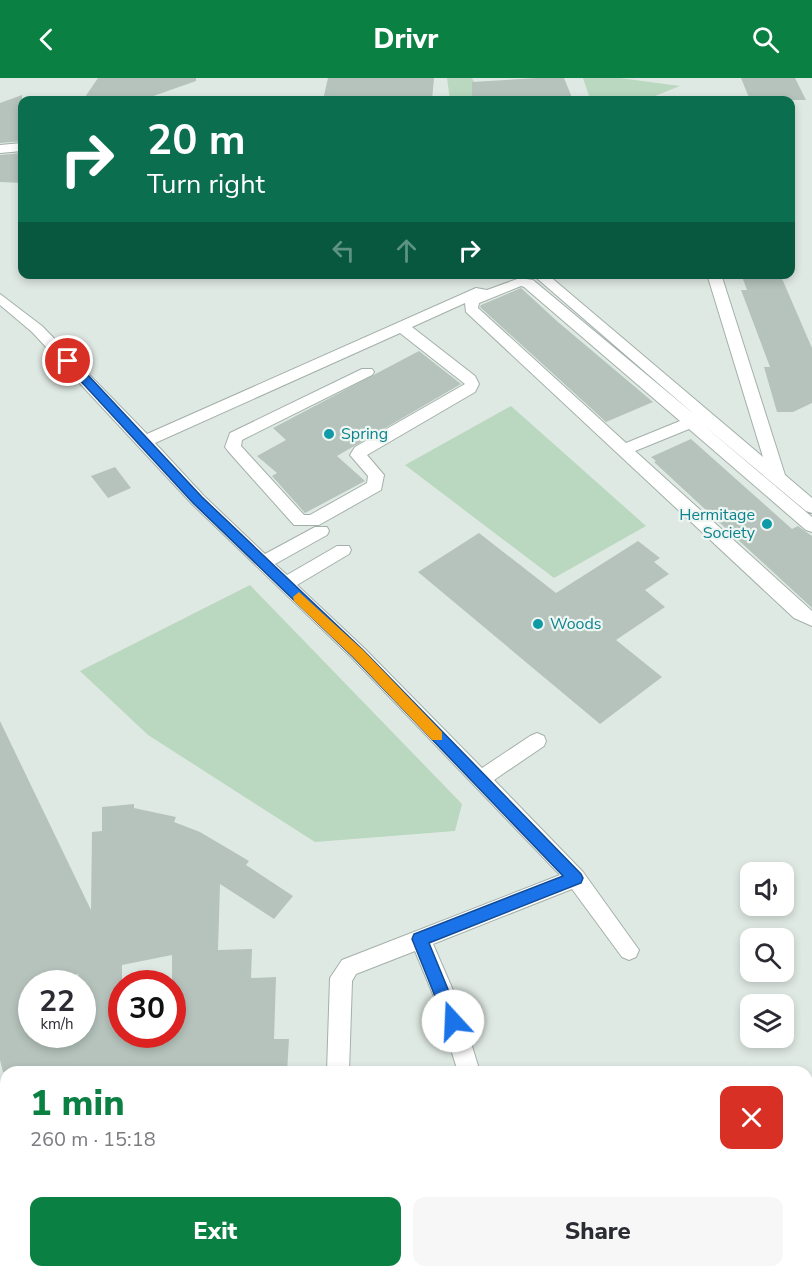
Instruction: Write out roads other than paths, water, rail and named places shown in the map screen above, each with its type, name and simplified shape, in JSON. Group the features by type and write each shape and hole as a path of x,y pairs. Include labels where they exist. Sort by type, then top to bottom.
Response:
{"street":[{"path":"0,149 18,147"},
{"path":"145,441 506,279"},
{"path":"544,279 812,507"},
{"path":"716,279 777,476"},
{"path":"812,526 528,283 520,282 472,301 471,309 800,613 812,619"},
{"path":"0,298 37,329 145,441 198,500 358,653 576,878 629,950"},
{"path":"368,372 235,437 233,447 300,522 313,521 375,486 376,475 358,455 361,451 470,389 472,384 470,379 402,327"},
{"path":"624,450 707,416"},
{"path":"263,563 321,531"},
{"path":"285,584 343,550"},
{"path":"479,780 537,741"},
{"path":"338,1066 341,978 348,967 576,878"},
{"path":"420,939 448,1004 467,1066"}],"place":[{"name":"Spring","path":"329,434"},
{"name":"Hermitage Society","path":"767,524"},
{"name":"Woods","path":"538,624"}]}
